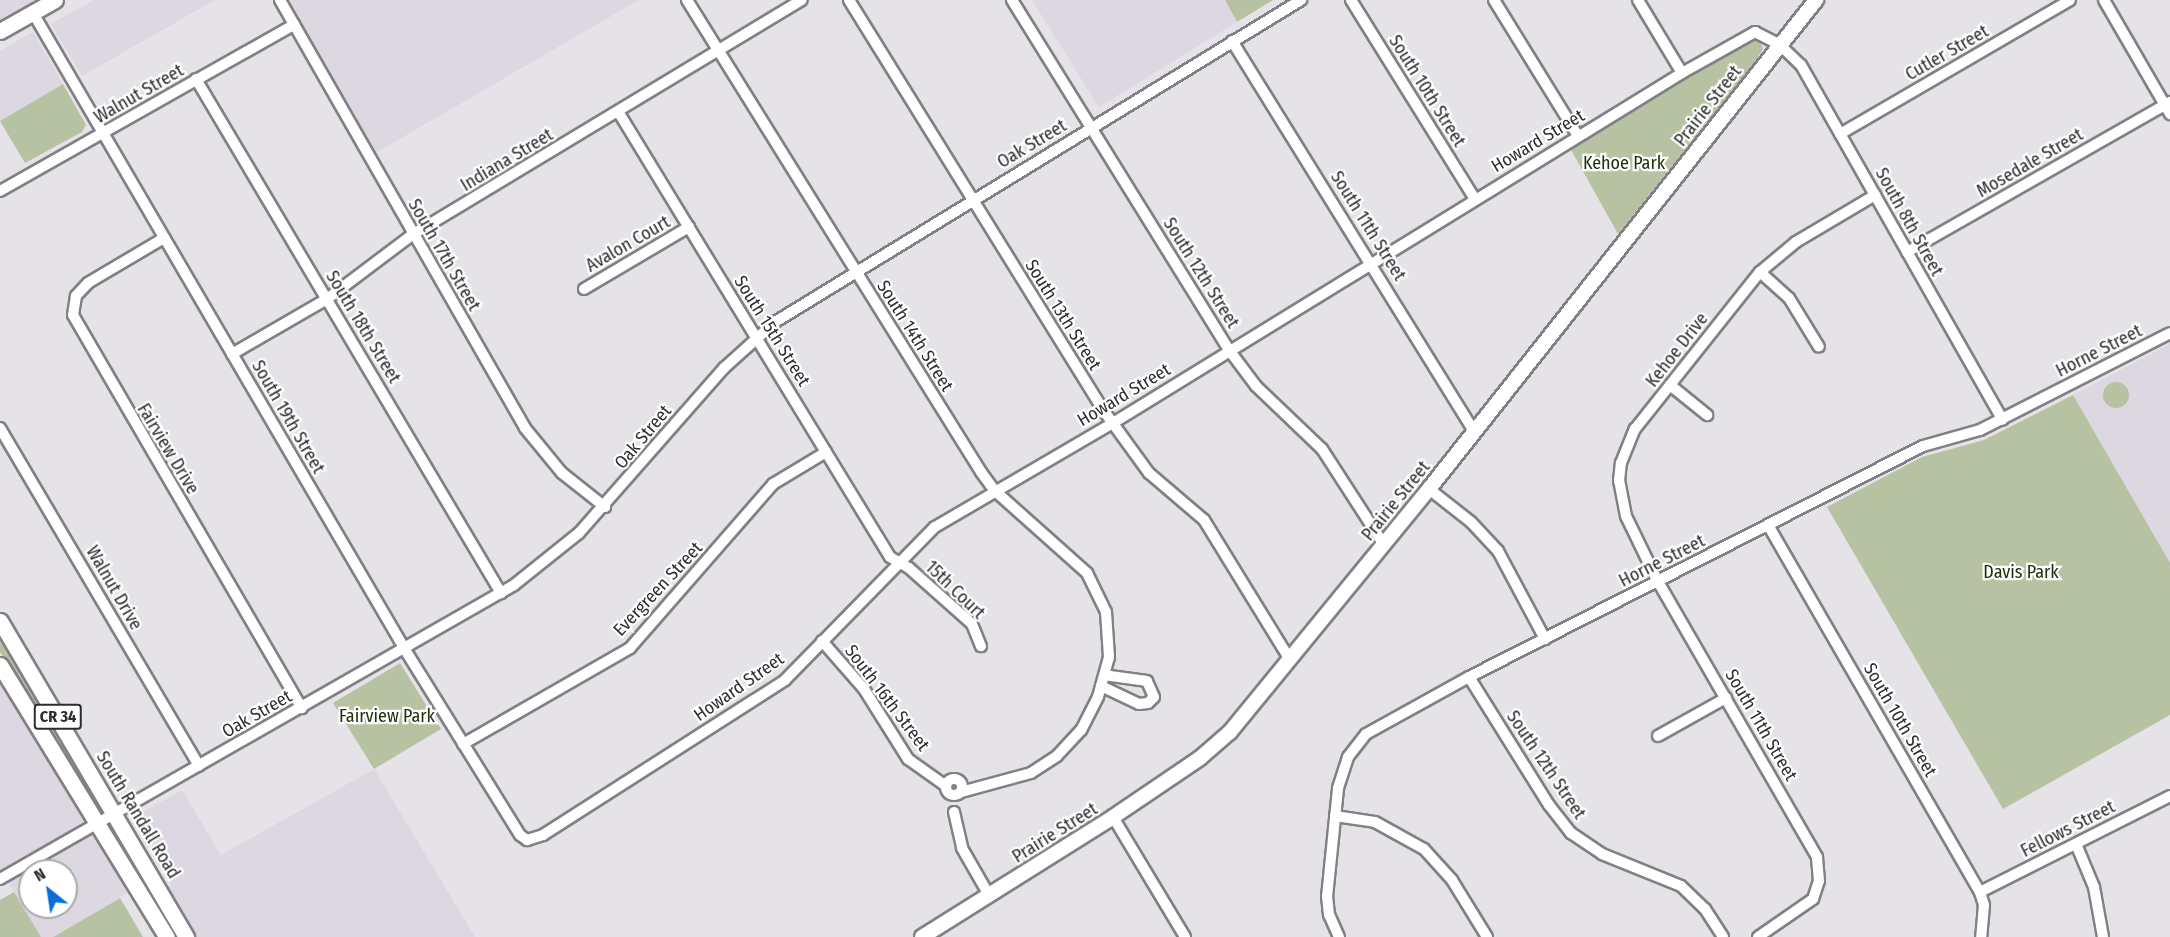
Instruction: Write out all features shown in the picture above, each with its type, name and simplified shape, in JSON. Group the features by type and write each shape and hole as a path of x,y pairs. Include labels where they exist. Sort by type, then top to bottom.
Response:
{"main road":[{"path":"0,31 55,0"},
{"name":"South Randall Road","path":"0,621 186,937"},
{"name":"CR 34","path":"0,665 167,937"}],"street":[{"name":"South 17th Street","path":"280,0 412,235 525,428 561,472 605,507"},
{"name":"South 14th Street","path":"687,0 854,272 993,490 1075,562 1096,587 1106,612 1110,637 1103,681 1081,730 1057,756 1031,773 982,786 954,787"},
{"name":"Indiana Street","path":"232,354 327,299 412,235 619,113 802,0"},
{"name":"South 13th Street","path":"849,0 971,201 1113,423 1149,473 1204,520 1290,660"},
{"name":"South 12th Street","path":"1012,0 1229,350 1256,387 1322,449 1384,545"},
{"name":"Oak Street","path":"0,879 501,593 561,550 605,507 708,386 756,337 854,272 1301,0"},
{"name":"South 10th Street","path":"1351,0 1476,199"},
{"path":"1494,0 1578,136"},
{"path":"1638,0 1682,73"},
{"name":"Prairie Street","path":"926,936 1113,818 1220,742 1430,489 1816,0"},
{"name":"Cutler Street","path":"1840,134 2070,0"},
{"path":"2104,0 2168,107"},
{"name":"South 19th Street","path":"33,13 404,648 520,836"},
{"name":"Walnut Street","path":"0,191 294,25"},
{"name":"Howard Street","path":"520,836 529,840 543,836 785,680 935,527 993,490 1113,423 1371,262 1682,73 1755,32 1780,45"},
{"name":"South 11th Street","path":"1232,40 1474,431"},
{"name":"South 8th Street","path":"1780,45 1801,65 2003,420"},
{"name":"South 18th Street","path":"196,79 501,593"},
{"name":"Mosedale Street","path":"1907,252 2168,107"},
{"name":"South 15th Street","path":"619,113 890,557 899,562"},
{"name":"Kehoe Drive","path":"1658,582 1626,516 1619,481 1626,447 1670,385 1760,272 1796,242 1875,195"},
{"name":"Avalon Court","path":"584,289 688,227"},
{"name":"Fairview Drive","path":"164,238 81,289 73,315 302,708"},
{"path":"1760,272 1789,298 1819,347"},
{"name":"Horne Street","path":"1340,937 1329,915 1327,897 1335,816 1342,771 1366,734 1469,677 1923,446 2003,420 2170,333"},
{"path":"1670,385 1707,415"},
{"name":"Walnut Drive","path":"0,428 199,766"},
{"name":"Evergreen Street","path":"463,744 630,648 773,484 826,452"},
{"path":"1430,489 1480,530 1498,551 1545,639"},
{"name":"South 10th Street","path":"1768,525 1980,891 1984,905 1981,937"},
{"name":"15th Court","path":"899,562 972,624 981,646"},
{"name":"South 11th Street","path":"1658,582 1817,857 1818,891 1806,907 1758,937"},
{"name":"South 16th Street","path":"822,641 864,689 900,750 926,772 954,787"},
{"name":"South 12th Street","path":"1469,677 1549,805 1571,833 1602,854 1681,886 1705,909 1723,937"},
{"path":"1658,736 1726,698"},
{"path":"954,787 954,812 962,848 989,895"},
{"name":"Fellows Street","path":"1980,891 2170,796"},
{"path":"1335,816 1375,822 1424,849 1452,880 1487,937"},
{"path":"1113,818 1185,937"},
{"path":"2076,844 2094,887 2103,937"}],"shaded area":[{"path":"0,0 46,0 0,26"},
{"path":"94,0 215,0 82,76 51,24"},
{"path":"284,0 639,0 372,155"},
{"path":"1032,0 1225,0 1237,22 1099,107"},
{"path":"33,32 63,84 0,121 0,51"},
{"path":"2170,344 2170,563 2073,395"},
{"path":"3,681 88,823 27,859 18,859 18,864 0,875 0,682"},
{"path":"374,769 475,937 193,937 164,888 171,884 138,829 141,813 182,790 221,855"},
{"path":"94,829 132,890 53,937 41,937 30,919 78,919 78,859 44,859"},
{"path":"18,874 18,899 7,881"}],"green space":[{"path":"1225,0 1273,0 1237,22"},
{"name":"Kehoe Park","path":"1754,38 1759,39 1763,49 1757,59 1618,234 1570,148"},
{"path":"63,84 86,125 82,132 25,163 0,121"},
{"path":"2116,382 2125,386 2129,395 2125,404 2116,408 2107,404 2103,395 2107,386"},
{"name":"Davis Park","path":"2073,395 2170,563 2170,715 2003,809 1827,507 1922,457 1984,440"},
{"path":"0,641 45,715 43,716 0,652"},
{"name":"Fairview Park","path":"400,663 441,729 374,769 333,703"},
{"path":"14,892 18,899 18,919 30,919 41,937 0,937 0,900"},
{"path":"120,898 143,937 53,937"}]}
